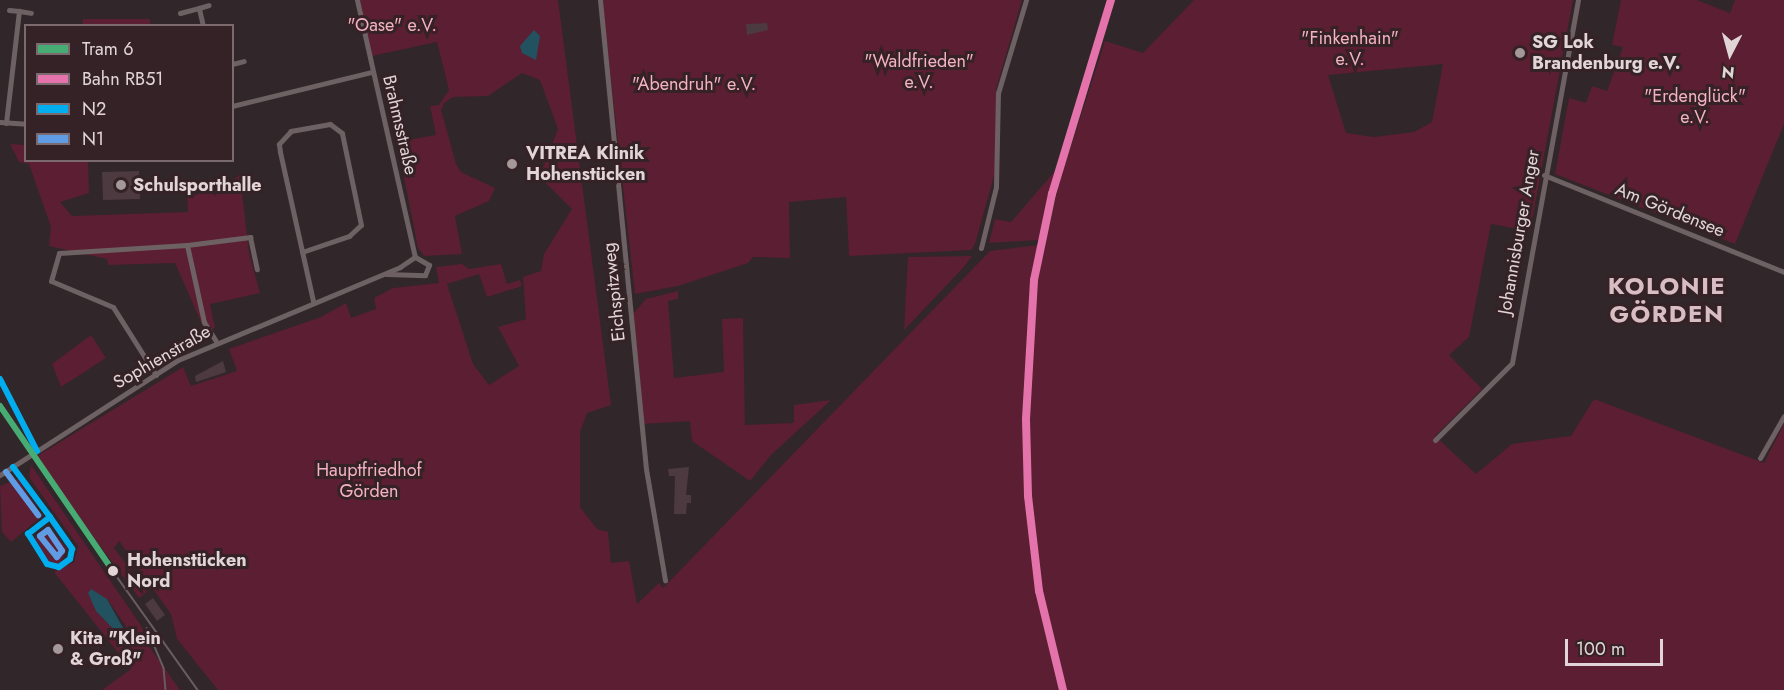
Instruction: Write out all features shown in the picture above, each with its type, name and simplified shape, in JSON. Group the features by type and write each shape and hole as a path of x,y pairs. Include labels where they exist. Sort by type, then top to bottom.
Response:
{"street":[{"name":"Brahmsstraße","path":"357,0 415,257"},
{"name":"Eichspitzweg","path":"600,0 646,470 665,580"},
{"path":"981,248 996,187 998,93 1026,0"},
{"name":"Johannisburger Anger","path":"1435,440 1512,363 1544,175 1578,0"},
{"path":"180,13 209,5"},
{"path":"199,8 203,24"},
{"path":"9,10 31,13"},
{"path":"19,11 3,123 24,124"},
{"path":"234,64 244,61"},
{"path":"234,106 372,72"},
{"path":"303,252 349,236 362,225 342,133 330,124 291,131 279,144 313,301"},
{"name":"Am Gördensee","path":"1544,175 1784,272"},
{"path":"156,375 113,308 50,277 64,250 187,245 250,237 257,269"},
{"path":"187,245 204,322 216,341"},
{"name":"Sophienstraße","path":"0,475 156,375 216,341 383,274 415,257 424,258 428,272 417,277 383,274"},
{"path":"0,379 37,451"},
{"path":"1760,458 1784,416"}],"green space":[{"path":"360,0 558,0 611,405 587,413 580,432 580,507 597,529 608,532 611,563 629,561 637,604 659,583 663,588 990,251 1038,245 1024,420 1027,497 1037,592 1061,690 218,690 177,639 171,614 119,541 114,548 147,592 139,598 34,458 183,367 191,386 237,371 229,349 321,317 346,303 351,318 376,309 374,298 393,288 439,283 436,267 462,264 469,269 501,264 507,284 520,280 522,286 487,297 479,274 447,284 473,364 489,385 519,366 498,327 526,319 523,277 541,271 544,254 572,209 543,180 541,173 558,129 540,80 522,73 488,96 453,97 444,103 441,110 456,164 461,172 495,188 489,201 455,216 462,254 424,256 418,248 397,142 436,135 430,106 439,105 449,90 437,42 372,56"},
{"path":"602,0 1022,0 996,89 999,158 975,244 971,250 849,256 846,197 789,202 790,258 753,257 748,263 678,286 635,294"},
{"name":"\"Finkenhain\" e.V.","path":"1194,0 1573,0 1530,231 1491,224 1469,337 1449,355 1482,389 1435,436 1476,474 1512,444 1571,436 1594,399 1764,463 1784,424 1784,690 1066,690 1041,590 1030,495 1028,418 1037,280 1058,187 1105,41 1143,53","holes":["1443,64 1432,122 1414,132 1374,137 1346,133 1328,75"]},
{"name":"\"Erdenglück\" e.V.","path":"1621,0 1697,0 1730,13 1735,0 1784,0 1784,124 1735,244 1555,174 1569,98 1586,103 1592,86 1607,91 1623,47 1612,45"},
{"path":"83,19 150,19 150,24 82,24"},
{"path":"10,144 24,145 24,162 88,162 89,193 60,202 72,216 188,212 187,197 221,188 240,175 249,253 260,293 210,304 215,328 205,331 175,263 108,265 107,259 49,246 51,227 29,164 19,162"},
{"path":"1055,171 1039,240 989,243 995,219 1011,222"},
{"path":"972,256 963,268 904,330 908,257"},
{"path":"678,291 678,299 668,301 674,378 724,372 722,319 743,318 745,425 794,423 794,405 831,400 771,455 750,481 692,441 690,421 643,424 633,314 646,299"},
{"path":"91,335 106,358 61,387 52,364"},
{"path":"31,465 142,627 146,642 180,690 102,690 131,669 54,572 74,562 78,546 29,477","holes":["107,599 128,629 127,635 119,635 97,611"]},
{"path":"18,479 42,516 11,542 2,532 0,486"},
{"path":"48,526 67,549 60,564 48,562 34,539"}],"water":[{"path":"534,30 540,36 536,60 522,53 520,46"},
{"path":"91,589 107,599 127,635 119,635 96,611 88,593"}],"building":[{"path":"767,23 768,30 747,35 746,24"},
{"name":"Schulsporthalle","path":"139,171 140,199 103,200 102,172"},
{"path":"223,361 226,372 196,382 195,376"},
{"path":"689,467 686,495 691,495 691,503 687,503 686,514 674,514 675,476 669,476 668,469"},
{"path":"153,598 165,615 157,621 145,604"}],"tram line":[{"name":"6","path":"0,406 113,571"},
{"path":"113,571 198,690"},
{"path":"147,628 164,668 166,690"}],"rail line":[{"name":"RB51","path":"1063,690 1039,591 1028,496 1026,419 1034,280 1052,194 1111,0"}],"transit line":[{"name":"N2","path":"0,379 37,451"},
{"name":"N2","path":"13,467 50,517"},
{"name":"N1","path":"6,472 38,515"},
{"name":"N2","path":"50,517 72,549 70,559 59,567 47,564 28,534 50,517"},
{"name":"N1","path":"48,530 62,551 57,557 40,536 48,530"}],"place":[{"name":"SG Lok Brandenburg e.V.","path":"1520,53"},
{"name":"VITREA Klinik Hohenstücken","path":"512,164"},
{"name":"Schulsporthalle","path":"121,185"},
{"name":"Hohenstücken Nord","path":"113,571"},
{"name":"Kita \"Klein & Groß\"","path":"58,649"}],"district":[{"name":"KOLONIE GÖRDEN","path":"1667,300"}],"park label":[{"name":"\"Oase\" e.V.","path":"392,25"},
{"name":"\"Waldfrieden\" e.V.","path":"919,72"},
{"name":"\"Abendruh\" e.V.","path":"694,84"},
{"name":"Hauptfriedhof Görden","path":"369,481"}]}
